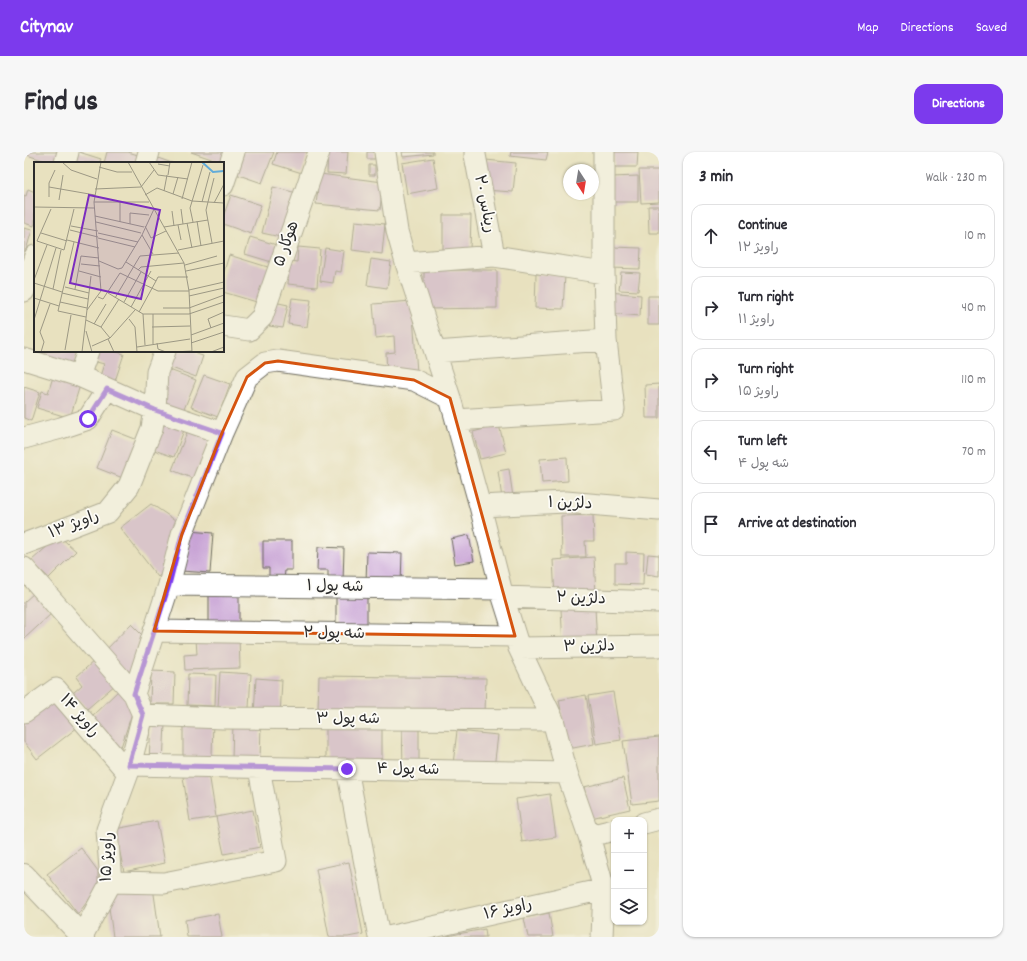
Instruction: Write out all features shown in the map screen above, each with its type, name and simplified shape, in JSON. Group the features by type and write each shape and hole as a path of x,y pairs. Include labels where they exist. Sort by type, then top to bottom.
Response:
{"street":[{"path":"65,162 68,152"},
{"path":"146,162 150,152"},
{"path":"224,182 234,152"},
{"name":"هوکار ۵","path":"224,326 248,330 262,317 319,152"},
{"path":"386,152 397,231 450,398 502,593 517,642 553,720 567,773 589,836 604,889 602,937"},
{"name":"ریناس ۲۰","path":"475,152 494,256"},
{"path":"456,420 614,410 606,340 604,272 604,152"},
{"path":"406,263 494,256 604,272"},
{"path":"28,281 34,260"},
{"path":"435,352 606,340"},
{"path":"79,376 88,352"},
{"name":"راویژ ۱۳","path":"24,544 108,512 129,486 152,428 155,410 157,372 165,352"},
{"path":"24,359 79,376 155,410 222,433"},
{"path":"134,694 169,585 182,534 222,433 247,376 264,364 278,361 414,380 450,398"},
{"path":"24,438 88,419 107,389"},
{"name":"دلژین ۱","path":"480,506 566,502 659,510"},
{"path":"24,568 134,694 143,715"},
{"name":"شه پول ۱","path":"169,585 502,593"},
{"name":"دلژین ۲","path":"502,593 659,602"},
{"name":"شه پول ۲","path":"154,631 517,642"},
{"name":"دلژین ۳","path":"517,642 659,646"},
{"name":"راویژ ۱۴","path":"24,712 56,689 128,769"},
{"name":"شه پول ۳","path":"143,715 223,718 553,720"},
{"name":"راویژ ۱۵","path":"82,937 111,882 107,830 128,769 143,715"},
{"path":"111,882 164,883 276,861 260,768"},
{"name":"شه پول ۴","path":"128,769 260,768 567,773"},
{"path":"347,769 378,937"},
{"path":"647,821 659,819"},
{"path":"589,836 611,831"},
{"path":"24,875 82,937"},
{"name":"راویژ ۱۶","path":"388,937 604,889"}],"highlighted area":[{"path":"278,361 414,380 450,398 515,636 154,631 182,534 222,433 247,377 265,363"}],"building":[{"path":"24,152 60,152 56,162 48,162 24,154"},
{"path":"76,152 101,159 100,162 73,162"},
{"path":"107,152 128,152 138,155 136,162 104,162"},
{"path":"191,152 228,152 223,162"},
{"path":"240,152 274,152 262,183 233,173"},
{"path":"277,152 308,152 302,173 273,164"},
{"path":"328,152 348,152 346,174 327,173"},
{"path":"367,152 375,152 375,159 367,159"},
{"path":"402,152 433,152 433,154 403,157"},
{"path":"511,152 548,152 546,160 510,156"},
{"path":"614,152 638,152 637,167 614,167"},
{"path":"155,157 169,162 153,162"},
{"path":"433,158 438,188 407,194 402,163"},
{"path":"486,160 516,163 513,192 484,190"},
{"path":"369,165 375,165 375,175 369,175"},
{"path":"639,170 659,170 659,202 641,203"},
{"path":"320,174 383,182 380,210 316,204"},
{"path":"638,176 638,202 612,202 611,177"},
{"path":"273,187 297,193 285,238 262,233"},
{"path":"28,189 34,192 34,226 24,223 24,195 26,196"},
{"path":"231,195 261,205 251,234 224,224 224,214"},
{"path":"648,206 659,206 659,233 649,233"},
{"path":"443,215 471,215 470,251 443,251"},
{"path":"355,221 385,224 382,254 352,250"},
{"path":"24,228 32,230 24,257"},
{"path":"250,237 280,246 275,263 245,254"},
{"path":"298,247 320,249 317,287 288,284 290,261 297,262"},
{"path":"612,247 641,248 640,269 611,268"},
{"path":"325,248 344,251 341,272 335,271 333,283 320,281"},
{"path":"229,255 271,268 260,303 224,292 224,272"},
{"path":"371,259 391,262 387,288 367,285"},
{"path":"424,267 447,267 448,270 497,270 497,308 424,309"},
{"path":"621,272 640,273 638,291 619,290"},
{"path":"536,274 565,275 563,309 535,308"},
{"path":"609,292 641,295 640,316 607,313"},
{"path":"648,296 659,296 659,325 648,325"},
{"path":"292,298 311,300 307,327 288,324"},
{"path":"412,301 417,373 387,374 386,353 395,352 394,336 376,338 373,304"},
{"path":"274,302 288,305 283,328 269,326"},
{"path":"41,352 78,352 74,366 40,358"},
{"path":"92,352 117,352 124,354 113,387 98,382 104,364 89,360"},
{"path":"172,352 197,352 196,354 203,356 196,377 166,366"},
{"path":"167,369 196,380 182,414 162,406 167,394 158,391"},
{"path":"204,375 230,384 218,417 191,407"},
{"path":"53,377 80,385 70,418 37,408 42,391 48,393"},
{"path":"659,384 659,418 646,418 645,385"},
{"path":"24,387 40,392 31,421 24,418"},
{"path":"167,415 187,422 174,457 154,450"},
{"path":"190,425 212,434 194,479 172,470"},
{"path":"499,425 506,453 480,459 473,432"},
{"path":"112,430 143,442 128,480 97,468"},
{"path":"567,457 568,481 542,483 540,459"},
{"path":"509,469 513,497 502,498 498,471"},
{"path":"151,504 178,522 167,548 173,553 162,564 168,568 158,577 120,528"},
{"path":"593,515 594,541 585,541 586,557 562,557 561,516"},
{"path":"189,531 213,533 210,573 181,571"},
{"path":"469,535 474,561 455,564 451,539"},
{"path":"59,536 76,551 49,578 31,561"},
{"path":"263,541 292,541 292,570 285,570 284,580 269,580 269,568 263,568"},
{"path":"318,547 344,548 343,582 328,581 328,570 317,570"},
{"path":"367,552 402,553 401,584 366,582"},
{"path":"626,552 644,553 643,585 615,584 615,563 626,563"},
{"path":"648,554 659,555 659,576 646,574"},
{"path":"594,557 596,594 555,597 553,560"},
{"path":"209,591 239,592 239,623 209,622"},
{"path":"34,593 52,613 24,639 24,602"},
{"path":"336,597 367,597 367,629 336,629"},
{"path":"595,608 597,645 563,646 561,609"},
{"path":"131,624 142,635 129,676 104,652"},
{"path":"239,637 240,668 185,670 184,655 197,654 196,639"},
{"path":"95,660 116,684 87,709 73,693 82,685 76,677"},
{"path":"151,671 175,672 174,704 150,704"},
{"path":"220,672 251,674 249,708 218,707"},
{"path":"188,674 216,675 215,706 187,705"},
{"path":"319,676 486,678 485,713 318,710"},
{"path":"256,678 282,680 280,717 254,716"},
{"path":"121,688 134,707 120,750 90,718"},
{"path":"613,692 621,740 596,744 588,696"},
{"path":"586,695 594,744 568,749 559,700"},
{"path":"54,697 78,727 37,759 24,742 24,721"},
{"path":"183,720 213,720 212,757 183,757"},
{"path":"151,723 165,724 163,762 149,761"},
{"path":"233,723 261,724 260,760 232,759"},
{"path":"326,725 382,725 382,767 326,768"},
{"path":"402,726 419,726 419,767 403,767"},
{"path":"457,731 498,735 494,768 453,764"},
{"path":"659,737 659,801 632,804 623,741"},
{"path":"209,773 216,817 190,821 183,777"},
{"path":"623,778 630,809 591,818 584,787"},
{"path":"550,794 556,837 522,842 516,799"},
{"path":"253,810 260,847 224,854 216,817"},
{"path":"157,821 165,863 124,872 115,829"},
{"path":"81,848 98,871 98,887 78,914 47,874"},
{"path":"349,862 363,934 348,937 329,937 316,869"},
{"path":"153,887 160,937 113,937 107,893"},
{"path":"549,913 553,937 528,937 524,918"},
{"path":"218,914 222,937 187,937 185,920"},
{"path":"485,929 486,937 447,937 447,936"}],"route":[{"path":"88,419 107,389 155,410 222,433 182,534 169,585 134,694 143,715 129,765 347,769"}]}
